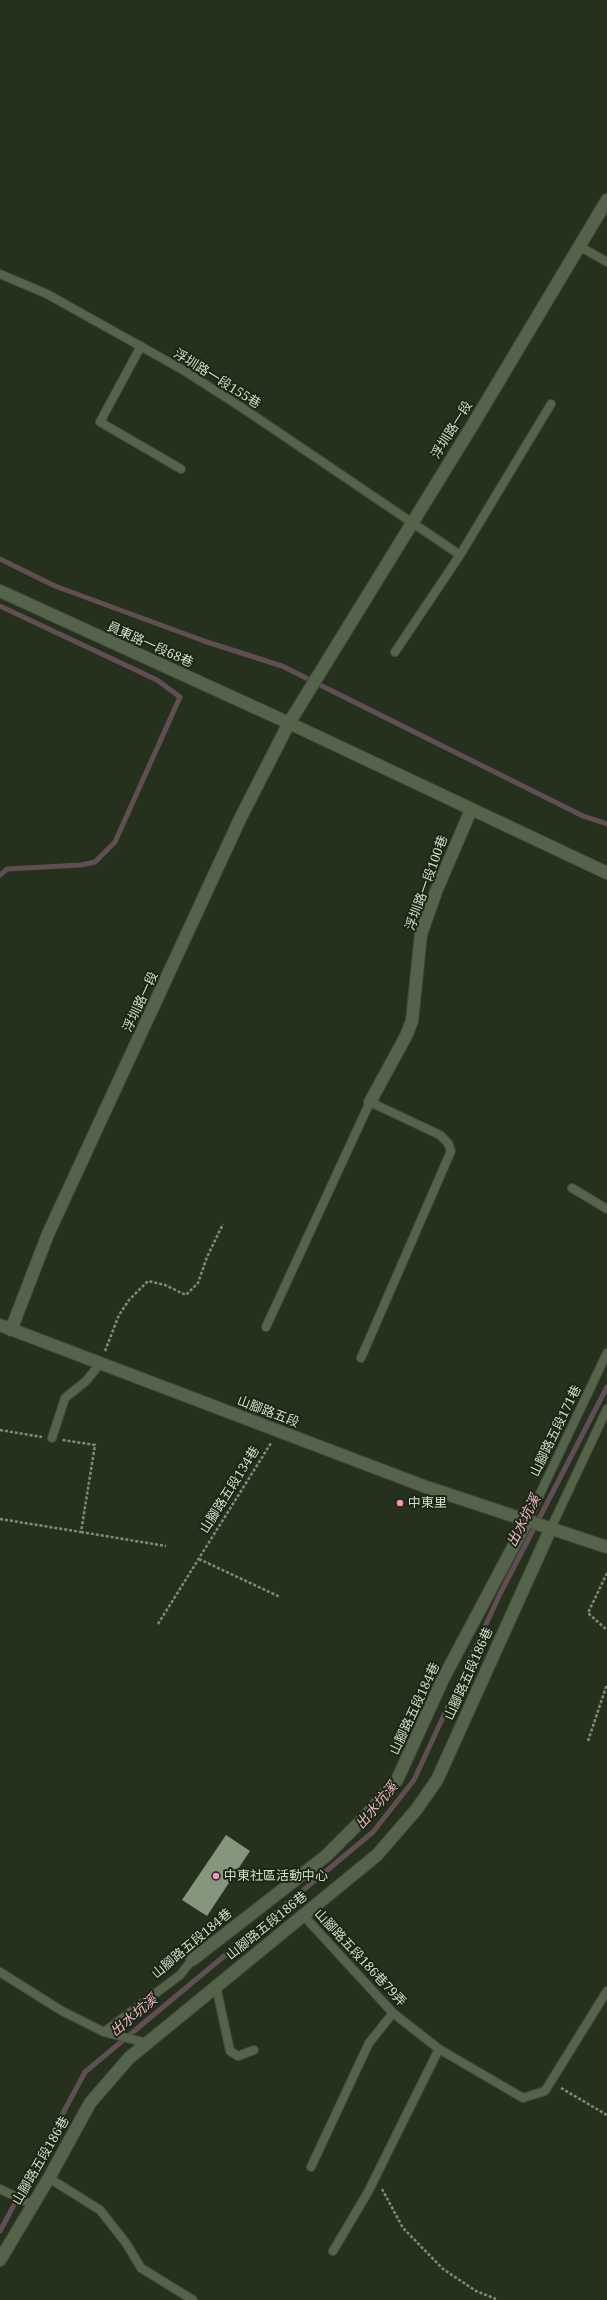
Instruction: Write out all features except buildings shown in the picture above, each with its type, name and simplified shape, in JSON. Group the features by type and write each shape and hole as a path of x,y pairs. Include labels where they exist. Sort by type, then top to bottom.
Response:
{"street":[{"name":"浮圳路一段","path":"5,1327 240,820 289,723 310,692 411,522 472,426 607,200"},
{"name":"員東路一段68巷","path":"0,591 289,723"},
{"path":"289,723 607,873"},
{"name":"浮圳路一段100巷","path":"370,1102 406,1036 412,1021 422,934 437,889 471,810"},
{"name":"山腳路五段","path":"5,1327 426,1486 528,1519 551,1528"},
{"name":"山腳路五段184巷","path":"192,1960 326,1856 363,1820 397,1780 443,1679 528,1519"},
{"path":"551,1528 607,1547"},
{"name":"山腳路五段186巷","path":"0,2260 49,2178 90,2103 129,2058 377,1855 416,1810 437,1780 551,1528"}],"lane":[{"path":"579,246 607,262"},
{"name":"浮圳路一段155巷","path":"0,274 47,294 142,346 244,409 460,555"},
{"path":"142,346 100,422 181,469"},
{"path":"395,652 460,555 551,404"},
{"path":"266,1327 370,1102 440,1135 448,1143 451,1151 361,1358"},
{"path":"572,1188 607,1210"},
{"name":"山腳路五段171巷","path":"528,1519 607,1354"},
{"path":"52,1438 65,1398 86,1381 100,1364"},
{"path":"551,1528 607,1409"},
{"name":"山腳路五段186巷79弄","path":"303,1915 393,2013 439,2049 523,2098 545,2092 607,1991"},
{"name":"山腳路五段184巷","path":"104,2032 180,1975 192,1960"},
{"path":"0,1972 62,2011 104,2032 147,2043"},
{"path":"216,1986 230,2051 238,2056 254,2050"},
{"path":"311,2167 369,2043 393,2013"},
{"path":"333,2251 376,2176 439,2049"},
{"path":"49,2178 100,2210 126,2243 141,2268 193,2300"},
{"path":"0,2189 33,2205"}],"path":[{"path":"100,1364 119,1315 129,1300 148,1281 166,1285 186,1295 198,1283 207,1257 223,1224"},
{"path":"0,1430 95,1445 81,1532"},
{"name":"山腳路五段134巷","path":"158,1624 278,1431"},
{"path":"0,1519 166,1546"},
{"path":"199,1559 280,1597"},
{"path":"607,1573 588,1613 607,1630"},
{"path":"588,1741 607,1684"},
{"path":"552,2082 607,2115"},
{"path":"376,2176 394,2212 408,2233 443,2269 476,2291 496,2299"}],"waterway":[{"path":"0,559 55,586 204,641 282,666 583,816 607,824"},
{"path":"0,606 157,680 180,697 115,842 95,862 81,865 7,869 0,875"},
{"name":"出水坑溪","path":"0,2231 85,2072 373,1832 414,1780 500,1594 607,1387"}],"place":[{"name":"中東里","path":"400,1503"},
{"name":"中東社區活動中心","path":"216,1876"}]}
